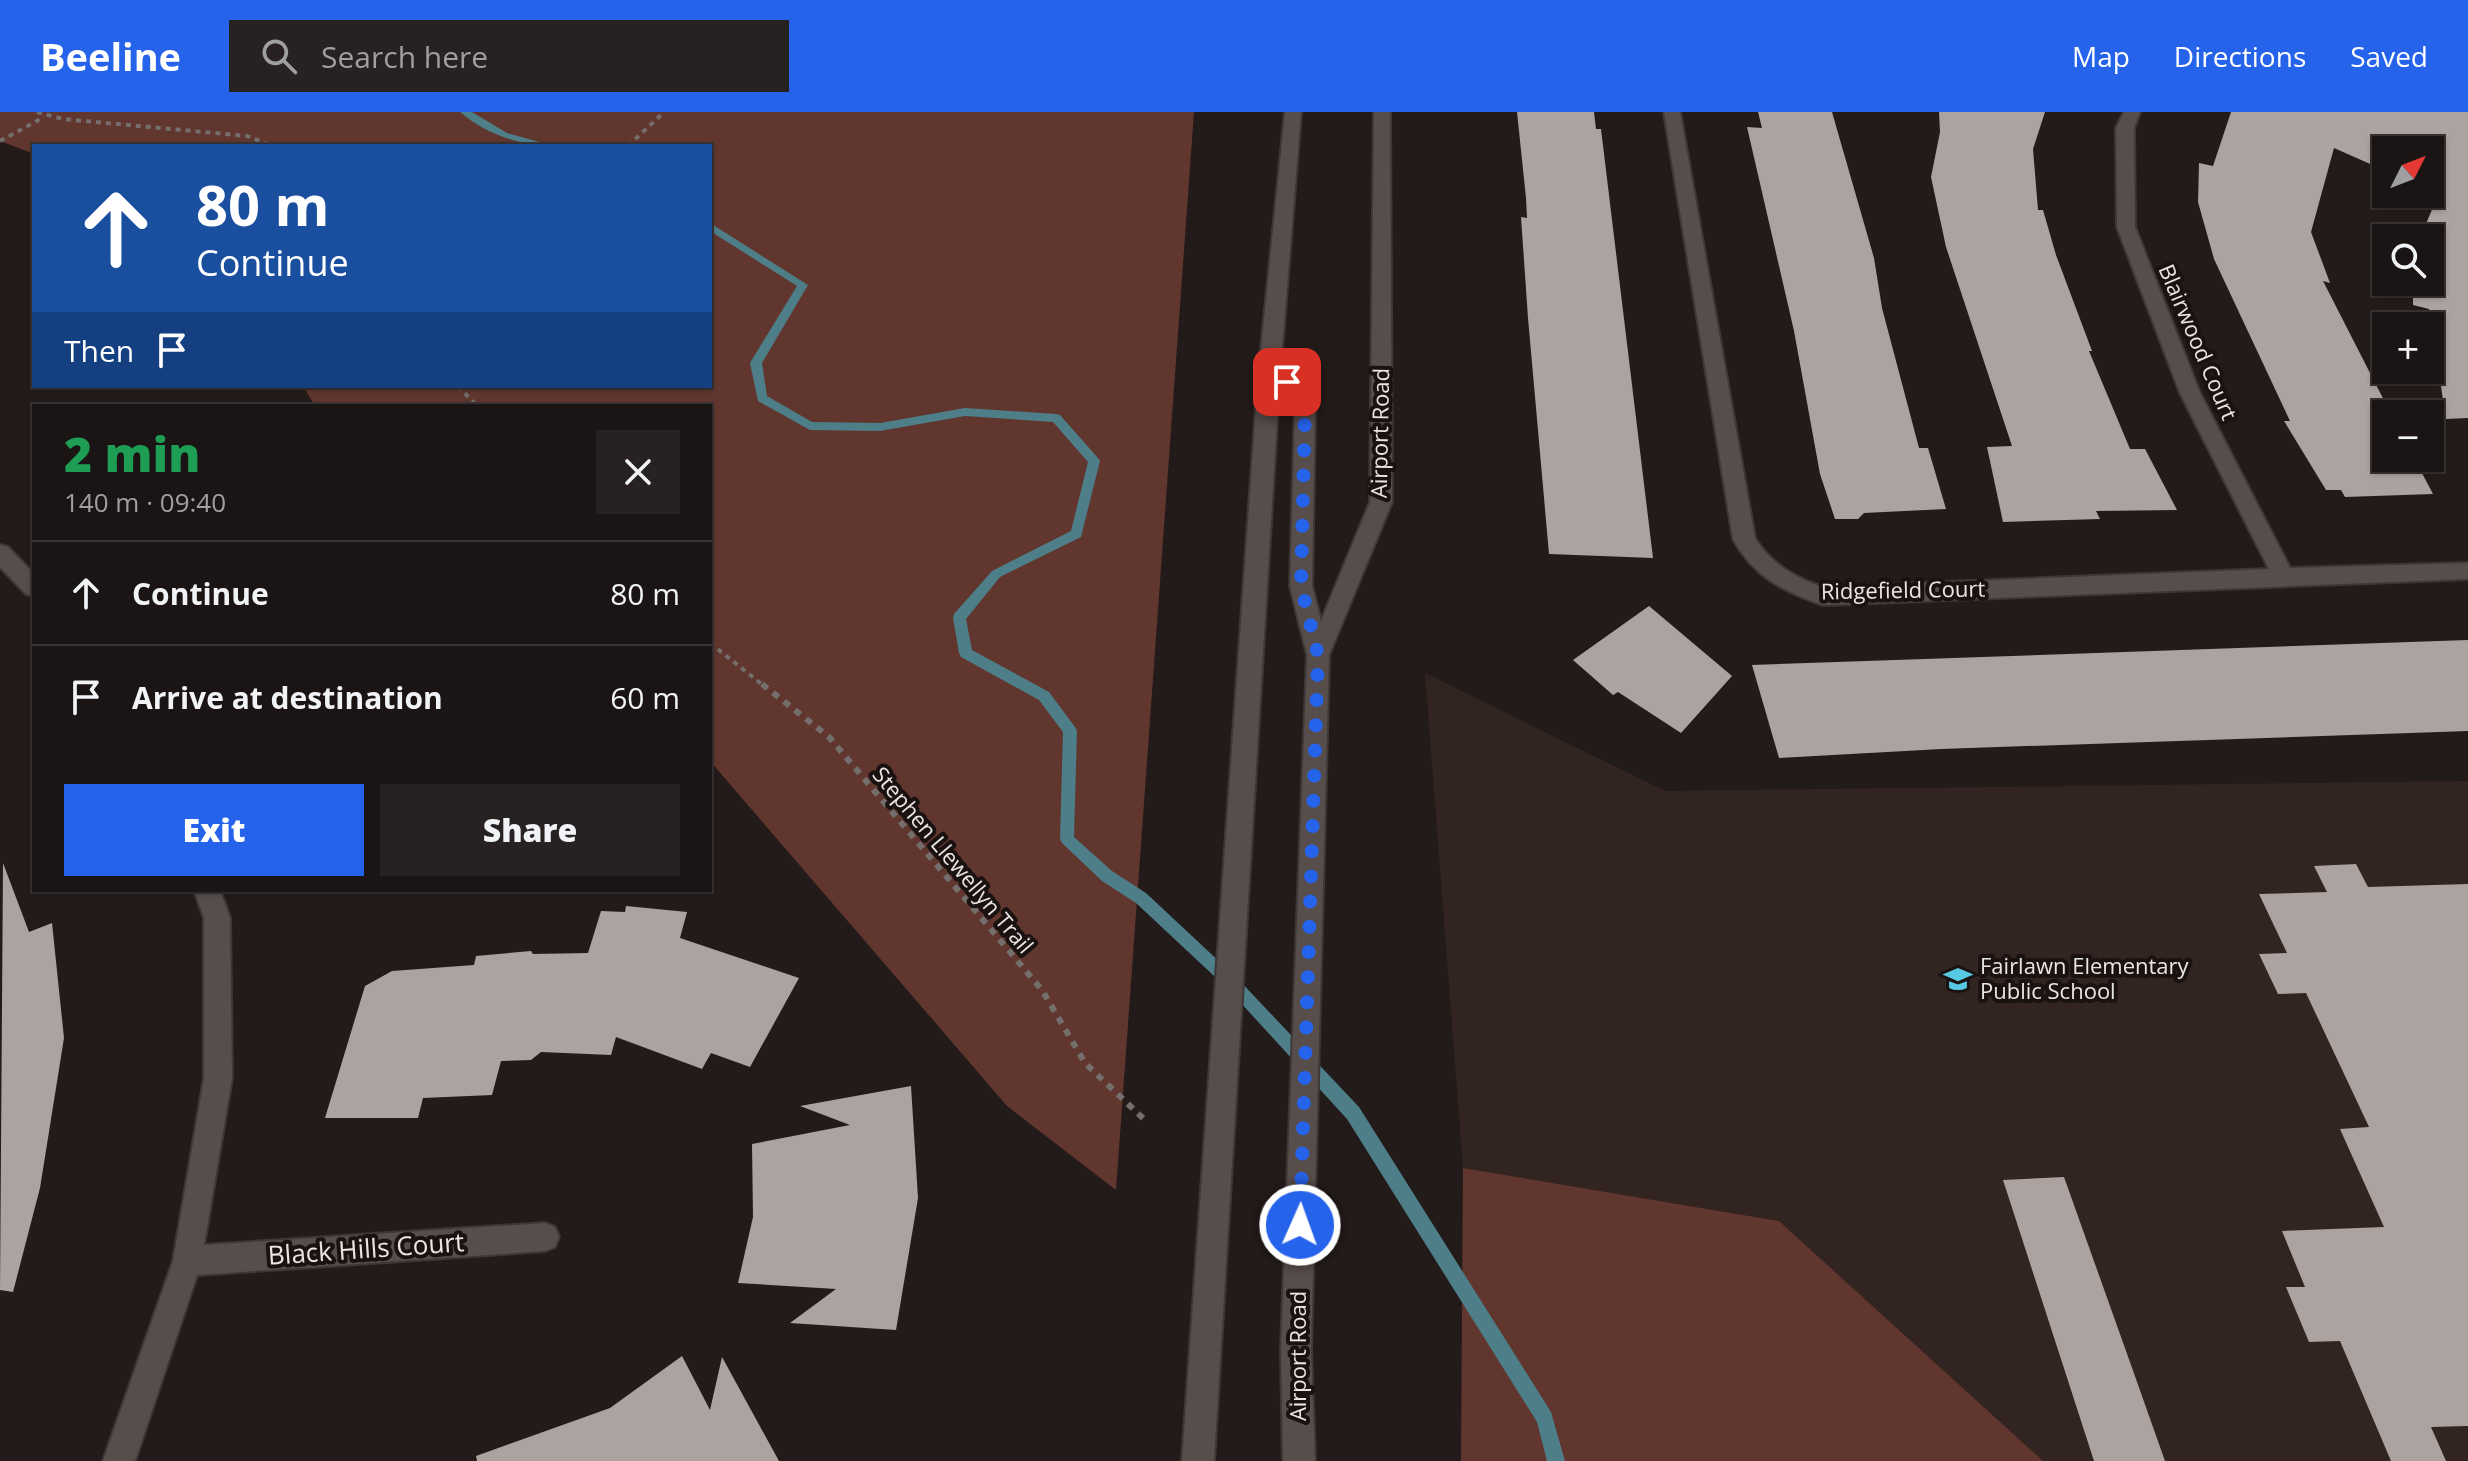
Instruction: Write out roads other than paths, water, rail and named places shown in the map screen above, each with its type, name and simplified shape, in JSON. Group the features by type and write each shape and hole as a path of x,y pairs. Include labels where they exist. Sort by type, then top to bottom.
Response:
{"main road":[{"path":"1198,1461 1234,957 1268,379 1293,112"},
{"name":"Airport Road","path":"1299,1461 1296,1349 1318,655 1381,502 1382,112"},
{"name":"Ridgefield Court","path":"1672,112 1744,539 1757,561 1794,587 1823,596 2468,571"},
{"name":"Blairwood Court","path":"2132,112 2125,128 2126,227 2190,393 2284,577"},
{"path":"1268,379 1287,382 1299,390 1305,408 1301,586 1318,655"},
{"path":"0,553 32,586"},
{"path":"119,1461 187,1261 218,1078 217,918 208,892"},
{"name":"Black Hills Court","path":"187,1261 545,1237"}],"waterway":[{"path":"465,112 504,135 541,144"},
{"path":"712,227 803,285 756,363 762,398 810,426 880,427 965,412 1056,418 1094,461 1077,534 996,574 959,618 966,653 1044,696 1070,731 1067,839 1107,876 1141,898 1234,985 1353,1113 1545,1418 1556,1461"}],"place":[{"name":"Fairlawn Elementary Public School","path":"1958,979"}]}
